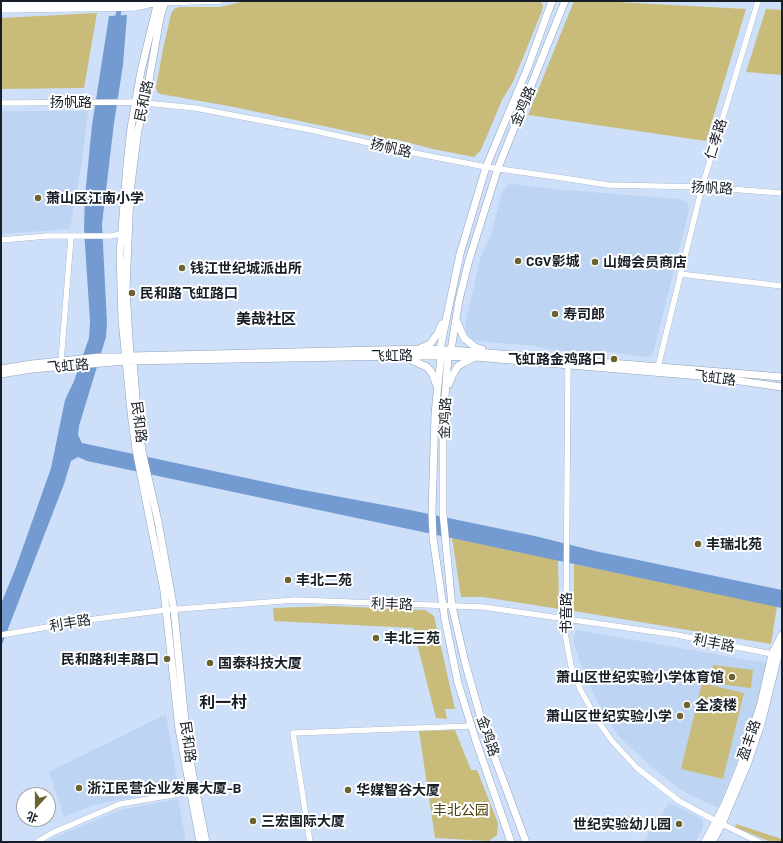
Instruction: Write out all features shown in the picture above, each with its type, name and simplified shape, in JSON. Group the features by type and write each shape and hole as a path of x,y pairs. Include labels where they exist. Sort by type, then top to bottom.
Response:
{"highway":[{"path":"1,4 134,6 161,2"}],"main road":[{"name":"金鸡路","path":"526,842 484,729 465,662 452,606 443,514 445,353 448,312 460,254 486,167 528,66 552,1"},
{"name":"金鸡路","path":"511,842 471,726 458,683 443,606 433,538 432,512 435,414 445,353 456,318 469,260 498,168 565,1"},
{"name":"民和路","path":"161,2 151,25 135,102 126,165 120,254 122,320 142,451 174,610 187,742 192,777 206,842"},
{"name":"民和路","path":"161,2 145,103 138,130 130,192 126,290 128,359 136,450 164,591 179,729 200,842"},
{"path":"419,349 430,344 435,338 448,312"},
{"path":"456,318 464,338 469,344 495,353"},
{"name":"飞虹路","path":"1,374 100,360 419,349 476,357 568,365 782,377"},
{"name":"飞虹路","path":"128,359 401,356 445,353 495,353 657,369 782,387"},
{"path":"401,356 418,362 426,367 436,380 438,392"},
{"path":"445,400 452,376 458,366 476,357"},
{"name":"飞虹路","path":"1,369 61,361 78,362"},
{"name":"盈丰路","path":"712,842 719,823 747,765 761,724 782,635"},
{"name":"盈丰路","path":"777,656 782,646"},
{"name":"盈丰路","path":"705,842 719,823"}],"street":[{"path":"161,2 220,1"},
{"name":"仁孝路","path":"657,369 702,187 758,1"},
{"path":"1,10 134,6"},
{"name":"扬帆路","path":"1,102 135,102 195,108 271,122 486,167 608,184 702,187 782,193"},
{"path":"1,240 48,236 110,236 121,234"},
{"path":"61,361 74,236"},
{"path":"680,274 782,286"},
{"name":"书音路","path":"568,365 567,567 565,633 571,666 581,691 598,721 612,741 637,768 679,800 719,823 759,842"},
{"name":"利丰路","path":"1,635 88,620 166,610 295,600 483,607 677,636 777,656"},
{"path":"310,842 293,732 471,726"},
{"path":"37,842 52,833 120,804 190,792"}],"shaded area":[{"name":"萧山区江南小学","path":"1,111 88,111 81,168 70,229 1,234"},
{"path":"513,184 552,189 680,199 688,204 689,210 654,350 651,355 645,357 602,351 590,353 476,341 466,332 465,326 480,259 491,235 502,192 508,185"},
{"name":"萧山区世纪实验小学","path":"576,630 767,663 749,731 718,808 681,790 653,768 618,736 597,701 581,665 573,640"},
{"path":"166,714 178,786 164,791 93,805 64,817 56,793 56,787 54,787 49,772"},
{"path":"178,799 186,842 46,842 123,809"},
{"name":"世纪实验幼儿园","path":"669,803 697,816 703,821 703,828 695,842 643,842"}],"green space":[{"path":"245,1 540,1 543,5 542,11 513,82 502,100 481,150 474,157 433,149 395,139 384,139 234,107 160,94 157,92 156,87 163,49 171,14 174,9 179,7 220,7"},
{"path":"574,1 746,9 706,141 528,115"},
{"path":"766,9 782,10 782,75 746,72"},
{"path":"97,13 84,88 1,89 1,18"},
{"path":"452,538 558,560 559,609 483,597 461,597"},
{"path":"574,564 777,606 771,644 574,611"},
{"path":"332,606 425,610 434,616 455,709 445,709 447,719 436,718 413,628 274,621 273,608"},
{"name":"萧山区世纪实验小学体育馆","path":"713,665 753,670 751,688 711,683"},
{"path":"702,683 744,693 723,779 681,769"},
{"name":"丰北公园","path":"455,730 471,770 477,770 498,823 497,835 489,841 435,838 419,731"},
{"path":"736,824 782,839 782,842 771,842 735,827"}],"water":[{"path":"127,15 123,65 114,123 102,224 107,323 106,337 79,426 78,435 82,443 298,489 535,536 595,551 782,590 782,608 87,461 78,457 71,461 64,484 1,647 1,604 16,567 51,468 65,400 74,381 89,338 90,322 84,229 85,196 92,125 109,16"}],"waterway":[{"path":"117,22 120,4"}],"place":[{"name":"萧山区江南小学","path":"38,198"},
{"name":"CGV影城","path":"518,261"},
{"name":"山姆会员商店","path":"595,262"},
{"name":"钱江世纪城派出所","path":"182,268"},
{"name":"民和路飞虹路口","path":"132,293"},
{"name":"寿司郎","path":"555,314"},
{"name":"飞虹路金鸡路口","path":"614,359"},
{"name":"丰瑞北苑","path":"698,544"},
{"name":"丰北二苑","path":"288,580"},
{"name":"丰北三苑","path":"376,638"},
{"name":"民和路利丰路口","path":"167,659"},
{"name":"国泰科技大厦","path":"210,663"},
{"name":"萧山区世纪实验小学体育馆","path":"732,677"},
{"name":"全凌楼","path":"687,705"},
{"name":"萧山区世纪实验小学","path":"680,716"},
{"name":"浙江民营企业发展大厦-B","path":"79,788"},
{"name":"华媒智谷大厦","path":"348,790"},
{"name":"三宏国际大厦","path":"253,821"},
{"name":"世纪实验幼儿园","path":"679,824"}],"district":[{"name":"美哉社区","path":"266,319"},
{"name":"利一村","path":"223,703"}]}
